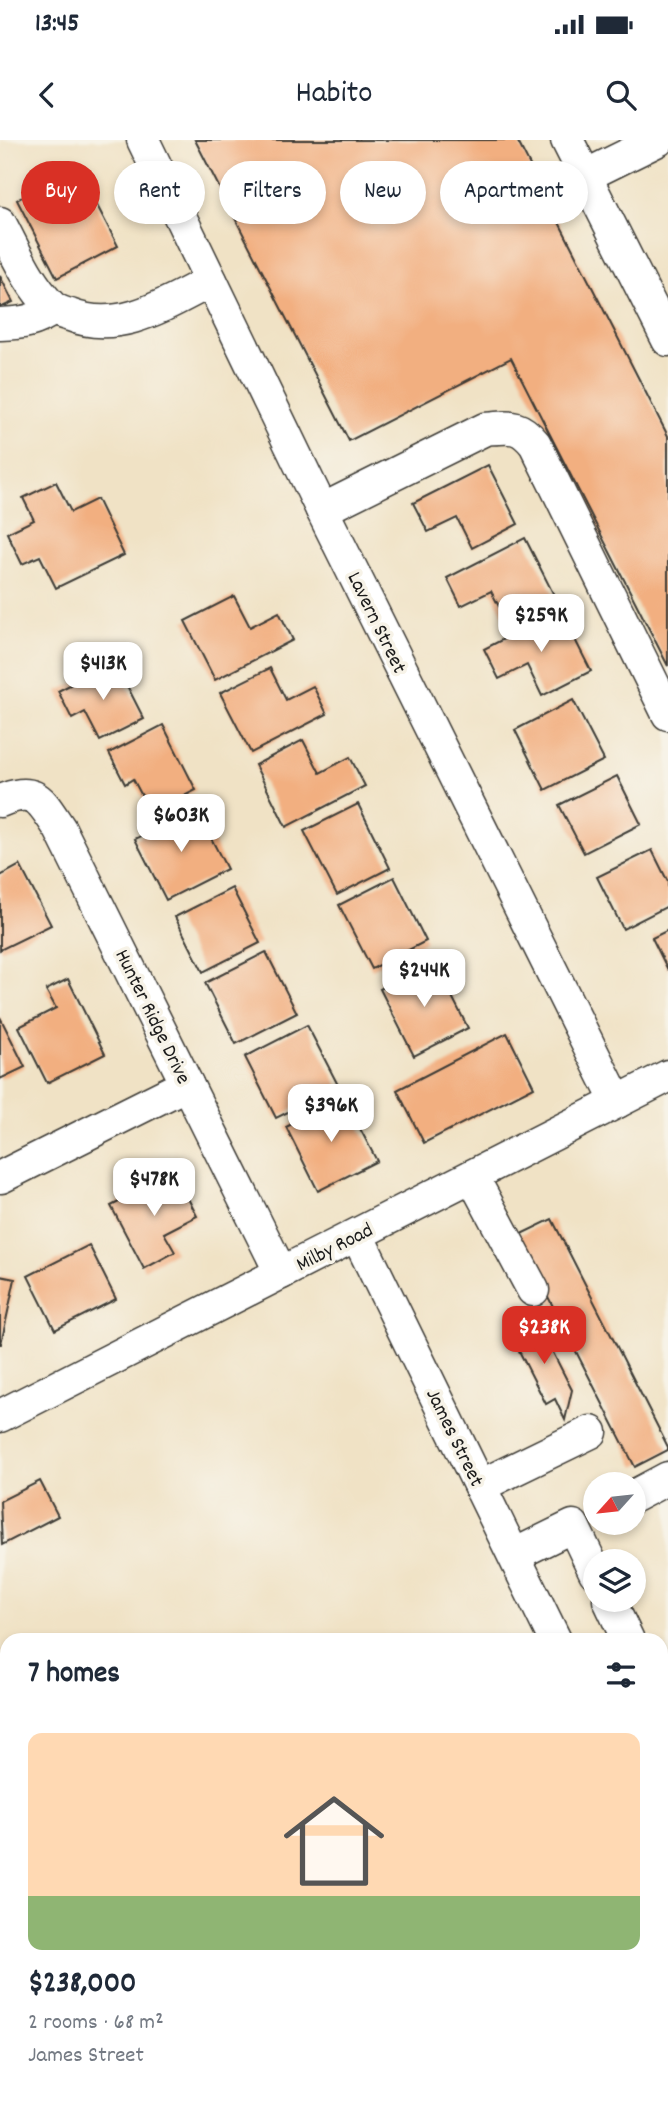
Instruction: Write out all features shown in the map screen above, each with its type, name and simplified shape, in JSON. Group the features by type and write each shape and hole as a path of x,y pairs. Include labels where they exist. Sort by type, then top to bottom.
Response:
{"street":[{"name":"Lavern Street","path":"143,140 322,510 617,1102"},
{"path":"567,140 578,161"},
{"path":"588,175 658,140"},
{"path":"588,181 661,308 668,340"},
{"path":"0,223 36,288 53,309 83,320 107,322 153,310 211,281"},
{"path":"0,324 38,319 53,309"},
{"path":"322,510 485,429 511,427 524,431 535,444 668,714"},
{"name":"Hunter Ridge Drive","path":"0,802 27,794 37,798 60,829 281,1273"},
{"name":"Milby Road","path":"0,1416 668,1076"},
{"path":"1,1177 187,1084"},
{"path":"472,1176 533,1290"},
{"name":"James Street","path":"357,1235 552,1633"},
{"path":"480,1486 591,1432"},
{"path":"646,1490 668,1478"},
{"path":"513,1555 583,1521"},
{"path":"615,1612 625,1633"}],"building":[{"path":"195,140 517,140 528,161 440,161 440,224 560,224 668,436 668,666 511,358 349,441 238,224 326,224 326,161 219,161 219,187"},
{"path":"100,211 118,246 57,278 29,224 100,224"},
{"path":"0,276 13,302 0,308"},
{"path":"488,465 518,524 472,548 457,518 428,532 413,503"},
{"path":"56,482 71,512 97,499 124,555 56,588 40,556 22,564 7,533 34,520 23,498"},
{"path":"525,538 556,599 508,624 491,591 461,606 447,578"},
{"path":"234,596 250,627 279,612 293,640 215,680 185,621"},
{"path":"560,610 591,671 542,696 527,665 499,679 484,649"},
{"path":"115,662 144,719 100,741 85,712 72,719 58,691"},
{"path":"270,668 286,700 313,686 327,714 251,753 220,693"},
{"path":"573,700 604,760 545,790 515,730"},
{"path":"163,725 196,790 151,813 133,779 125,784 109,753"},
{"path":"303,740 320,773 350,757 365,786 286,827 255,765"},
{"path":"617,776 641,824 584,853 559,805"},
{"path":"358,804 390,868 337,895 304,831"},
{"path":"196,809 227,869 166,900 135,839"},
{"path":"652,850 668,882 668,906 623,929 597,877"},
{"path":"20,865 51,925 0,950 0,876"},
{"path":"394,877 426,941 372,969 339,905"},
{"path":"232,888 260,943 203,972 175,917"},
{"path":"668,930 668,970 652,938"},
{"path":"266,952 297,1013 236,1044 205,983"},
{"path":"434,961 468,1028 414,1056 380,989"},
{"path":"68,979 105,1054 47,1083 19,1027 56,1008 46,990"},
{"path":"0,1017 25,1067 0,1079"},
{"path":"307,1025 339,1087 276,1118 245,1057"},
{"path":"507,1033 534,1087 424,1143 397,1090"},
{"path":"344,1098 377,1161 318,1191 286,1127"},
{"path":"175,1173 197,1216 164,1233 175,1252 144,1269 111,1206"},
{"path":"552,1219 668,1447 668,1450 635,1467 517,1236"},
{"path":"89,1245 116,1299 55,1330 28,1276"},
{"path":"0,1276 15,1279 1,1344 0,1344"},
{"path":"514,1318 540,1327 572,1390 565,1420 555,1399 546,1404 514,1341 523,1336"},
{"path":"40,1481 58,1516 2,1545 0,1501"}]}
